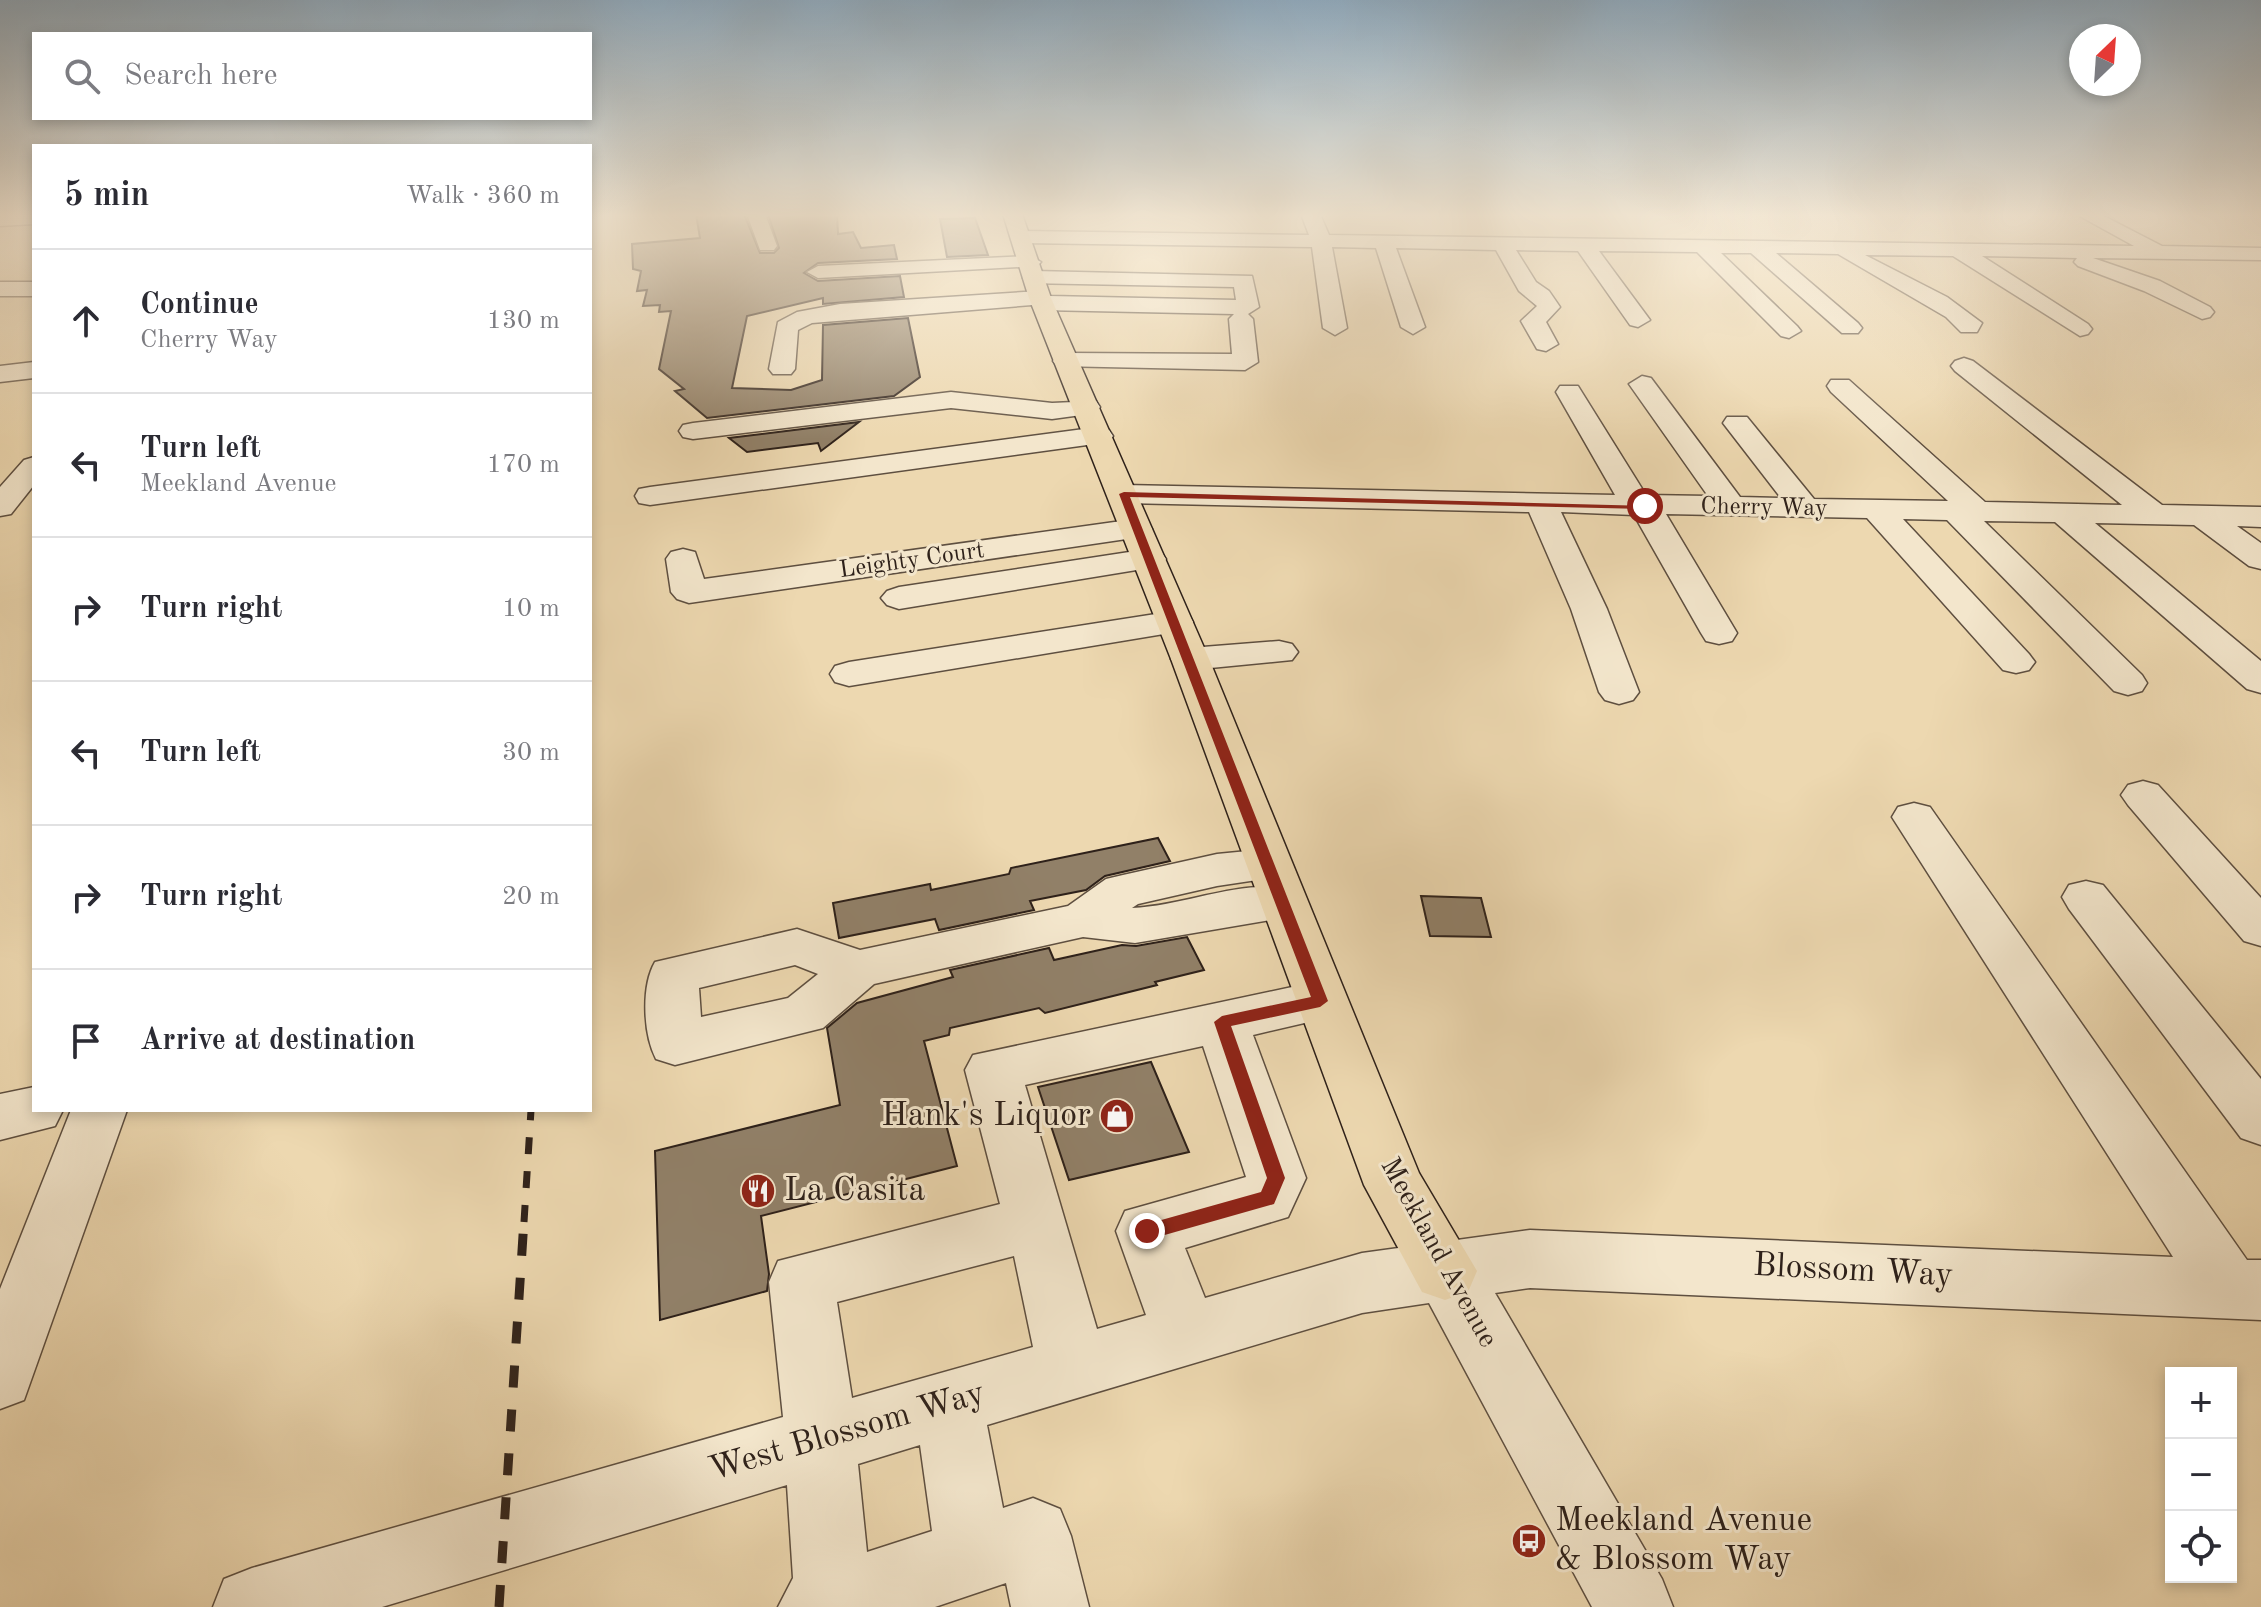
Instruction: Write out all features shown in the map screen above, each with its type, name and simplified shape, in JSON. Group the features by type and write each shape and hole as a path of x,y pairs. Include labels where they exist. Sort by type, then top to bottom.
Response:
{"main road":[{"name":"Meekland Avenue","path":"1039,289 1190,659 1320,1001 1394,1185 1445,1271"}],"street":[{"path":"0,289 32,289"},
{"path":"782,369 786,327 805,317 931,289"},
{"path":"1155,289 1248,307 1245,289"},
{"path":"1329,289 1335,328"},
{"path":"1400,289 1413,327"},
{"path":"1531,289 1549,307 1533,321 1546,344"},
{"path":"1616,289 1638,320"},
{"path":"1753,289 1789,331"},
{"path":"1805,289 1850,328"},
{"path":"1912,289 1946,303 1970,323 1979,324 1936,289"},
{"path":"2018,289 2080,329"},
{"path":"2158,289 2202,312"},
{"path":"1066,361 1245,362 1241,319"},
{"path":"1964,366 2153,514"},
{"path":"0,374 32,370"},
{"path":"1642,384 1732,508"},
{"path":"1840,386 1967,512 2128,683"},
{"path":"1569,392 1719,633"},
{"path":"693,431 951,400 1052,411 1092,422"},
{"path":"650,496 1092,422"},
{"path":"1737,423 1795,509"},
{"path":"1742,456 1795,509"},
{"path":"0,507 32,468"},
{"name":"Cherry Way","path":"1124,494 2261,517"},
{"path":"1541,504 1589,609 1619,692"},
{"path":"1877,510 2016,662"},
{"path":"2063,513 2261,681"},
{"path":"2202,516 2261,559"},
{"path":"899,598 1142,544"},
{"name":"Leighty Court","path":"686,576 1142,544"},
{"path":"849,674 1175,622"},
{"path":"1190,659 1279,652"},
{"path":"2143,795 2261,929"},
{"path":"1914,817 2245,1289"},
{"path":"858,969 1083,920 1123,891 1217,870 1275,884"},
{"path":"2086,897 2261,1121"},
{"path":"1071,1367 1036,1223 993,1070 1320,1001"},
{"path":"1186,1334 1147,1231 1267,1198 1276,1178 1222,1022"},
{"path":"0,1117 32,1111"},
{"path":"0,1376 98,1112"},
{"path":"1036,1223 801,1282 820,1439 825,1604 1033,1536 1050,1607"},
{"name":"Blossom Way","path":"1445,1271 1541,1259 2245,1289"},
{"name":"West Blossom Way","path":"252,1607 1362,1283 1445,1271"},
{"name":"Meekland Avenue","path":"1445,1271 1491,1346 1634,1607"},
{"path":"948,1403 974,1556"}],"building":[{"path":"637,289 902,289 904,297 823,304 823,298 747,316 732,388 791,390 822,380 823,325 908,318 920,377 894,396 707,418 675,391 684,389 659,369 671,311 659,312 660,305 643,306 647,290"},
{"path":"859,422 821,451 818,443 747,452 729,438"},
{"path":"1158,838 1170,861 1105,876 1086,890 1030,901 1034,910 939,930 935,919 839,938 833,903 930,884 931,890 1009,874 1011,868"},
{"path":"1421,896 1481,898 1491,937 1430,936"},
{"path":"1187,937 1204,970 1045,1013 1039,1008 950,1028 949,1035 924,1041 957,1166 761,1216 769,1274 767,1291 660,1320 655,1151 840,1105 827,1028 857,1003 953,977 950,970 1049,948 1054,960 1122,945 1136,946"},
{"name":"Hank's Liquor","path":"1151,1062 1189,1152 1069,1180 1038,1087"}],"railway":[{"path":"524,1222 531,1112"},
{"path":"499,1607 524,1220"}],"place":[{"name":"Hank's Liquor","path":"1117,1116"},
{"name":"La Casita","path":"758,1191"},
{"name":"Meekland Avenue & Blossom Way","path":"1529,1541"}],"route":[{"path":"1147,1231 1267,1198 1276,1178 1222,1022 1320,1001 1124,494 1645,506"}]}
